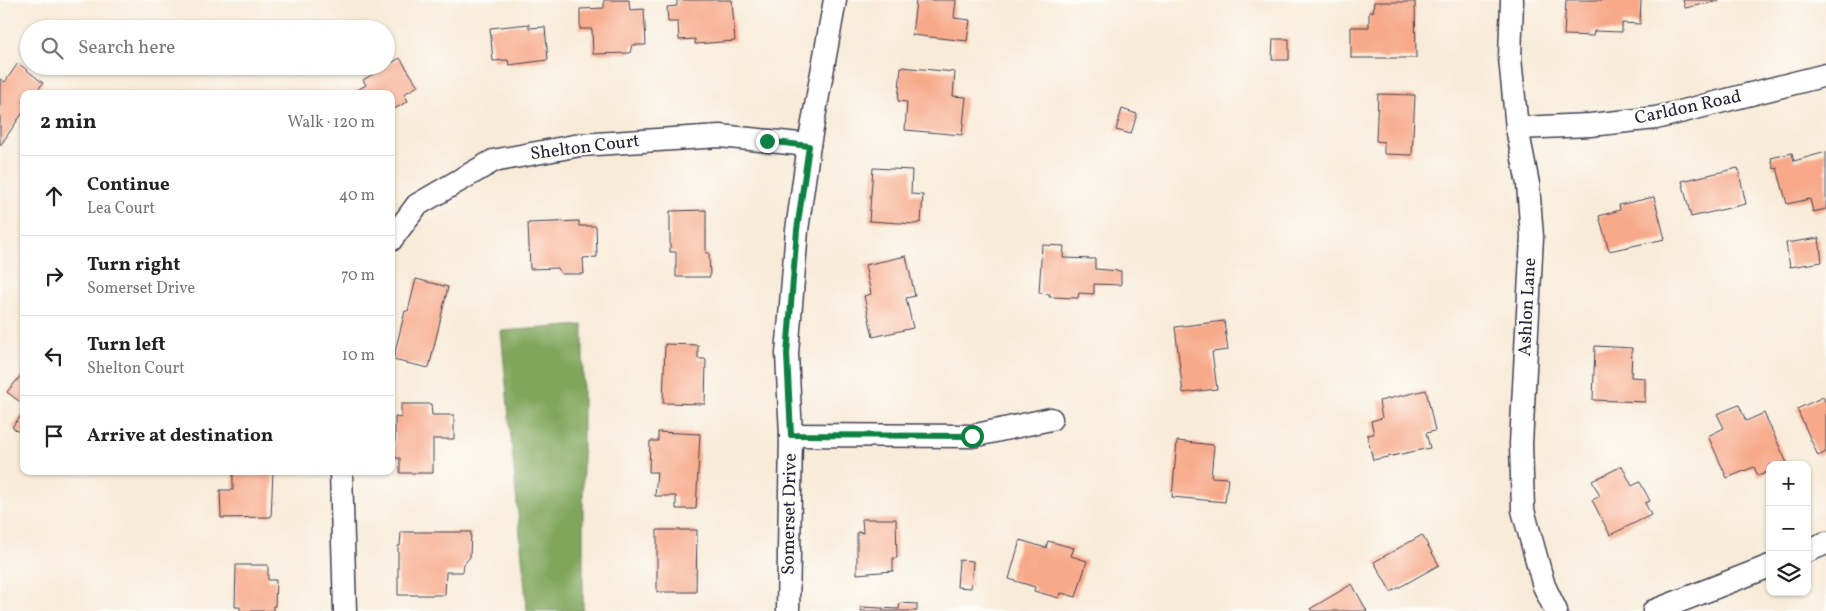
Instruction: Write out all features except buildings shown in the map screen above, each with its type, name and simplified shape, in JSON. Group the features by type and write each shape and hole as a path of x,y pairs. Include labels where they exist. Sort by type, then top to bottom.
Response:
{"street":[{"name":"Somerset Drive","path":"788,611 791,435 787,354 797,230 809,146 835,0"},
{"name":"Ashlon Lane","path":"1512,0 1510,58 1517,128 1528,184 1532,237 1521,444 1523,510 1544,586 1556,611"},
{"name":"Carldon Road","path":"1517,128 1590,125 1656,118 1826,75"},
{"name":"Shelton Court","path":"395,235 417,205 493,161 580,145 720,136 809,146"},
{"path":"791,435 972,436 1051,419"},
{"path":"341,475 345,611"},
{"path":"1811,549 1826,543"},
{"path":"1654,611 1766,568"}],"green space":[{"path":"583,325 583,611 527,611 501,331"}],"route":[{"path":"767,141 809,146 797,230 787,354 791,435 972,436"}]}
